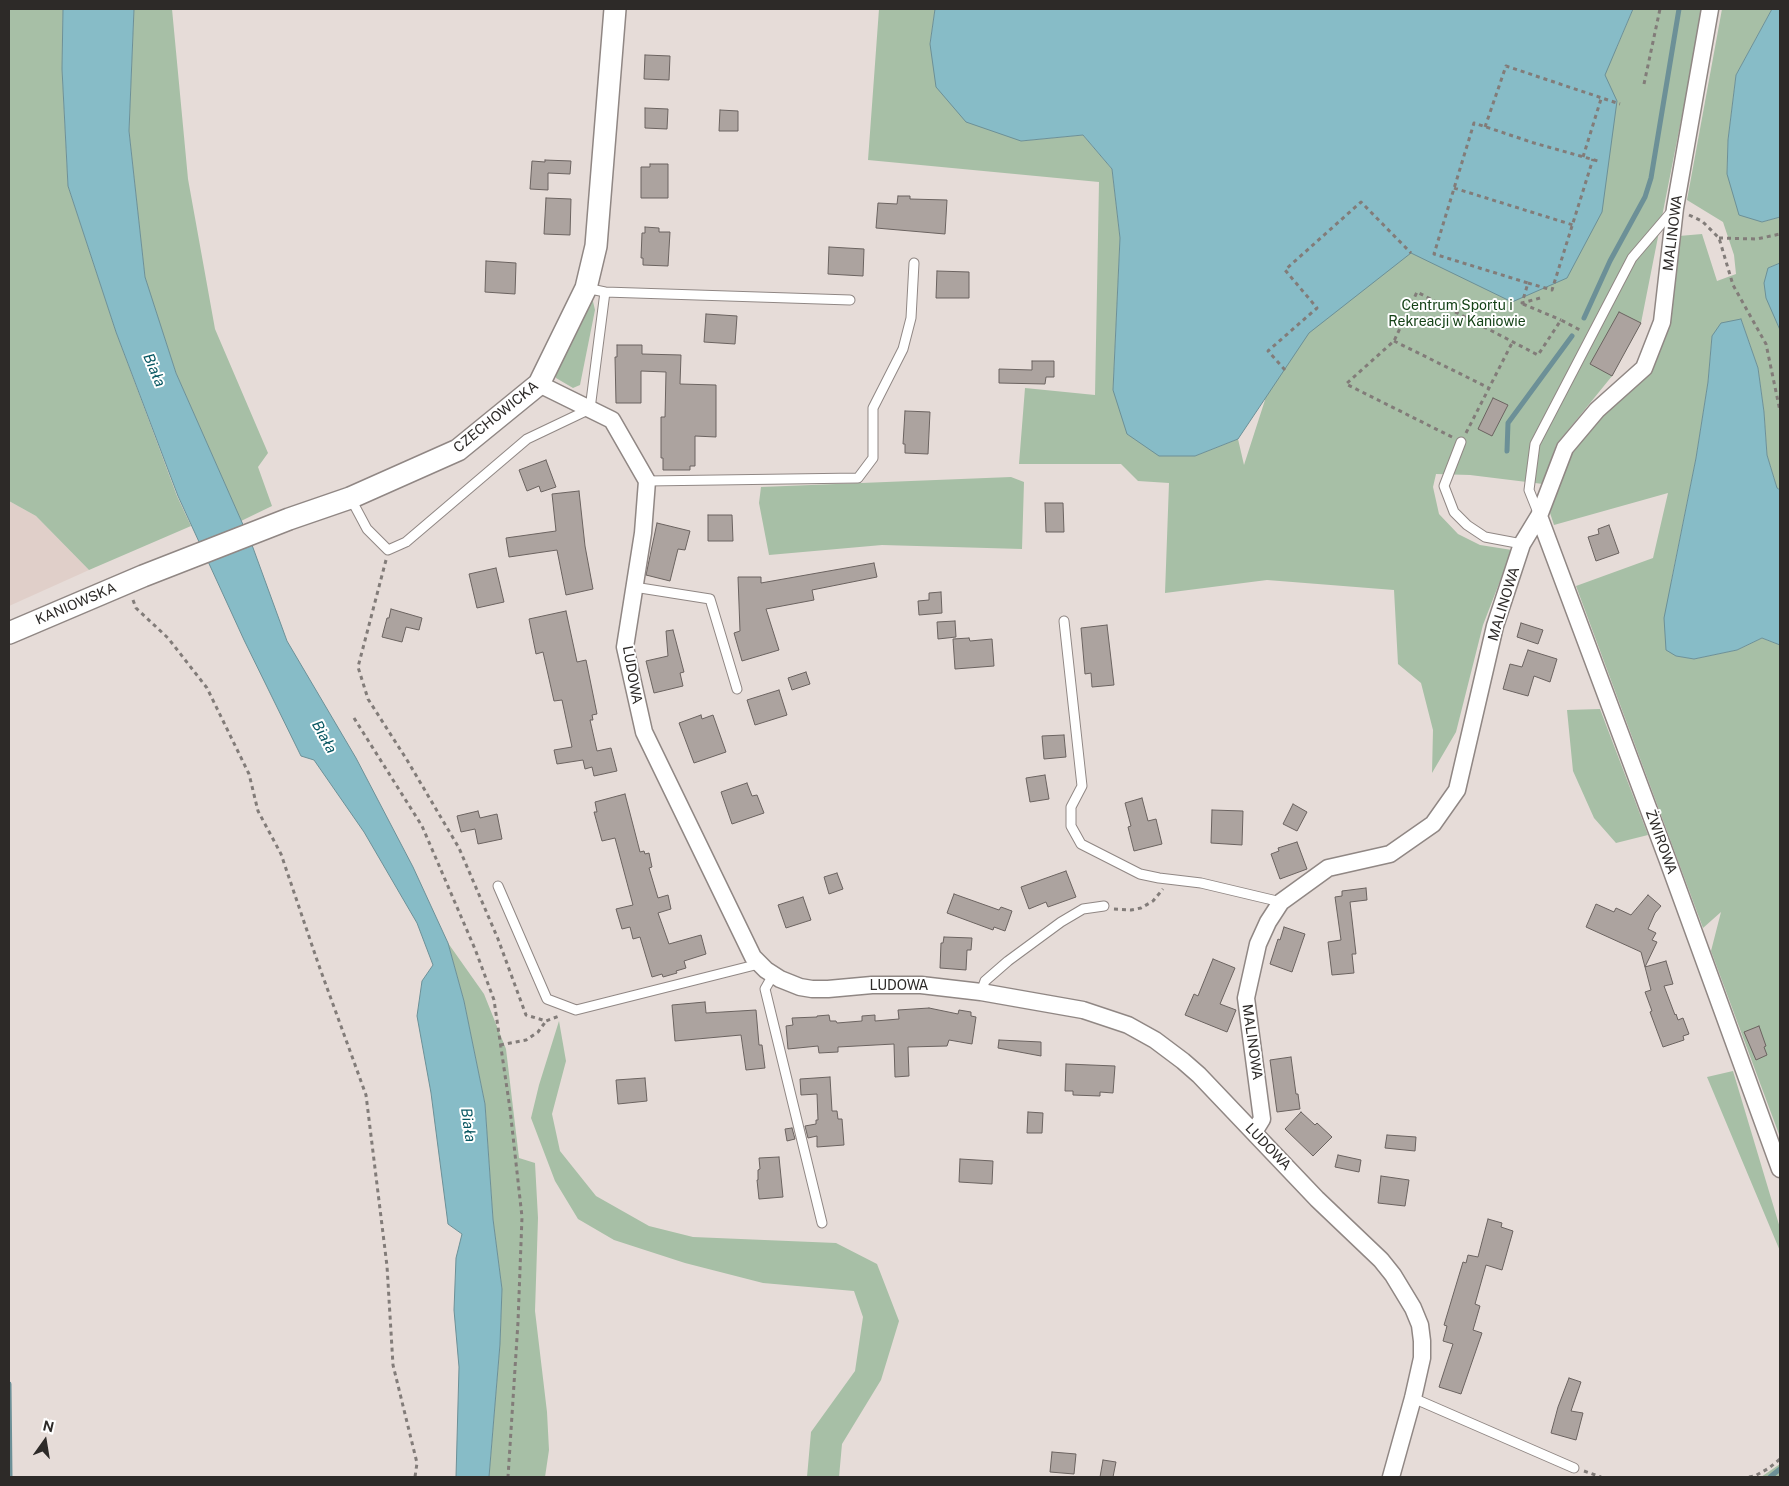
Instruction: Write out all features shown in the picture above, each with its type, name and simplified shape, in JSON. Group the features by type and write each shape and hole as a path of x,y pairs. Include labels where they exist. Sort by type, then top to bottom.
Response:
{"street":[{"name":"CZECHOWICKA","path":"289,518 350,498 458,450 539,384 596,290 596,246 615,9"},
{"name":"MALINOWA","path":"1254,1132 1262,1119 1246,998 1258,944 1268,922 1281,902 1328,868 1390,854 1433,824 1457,790 1495,626 1522,544 1539,516 1565,448 1597,410 1644,368 1662,322 1675,208 1710,9"},
{"path":"539,384 612,420 647,481"},
{"name":"LUDOWA","path":"647,481 643,533 624,647 644,732 747,948 759,964 773,975 788,983 812,989 872,985 921,985 981,992 1083,1010 1116,1020 1134,1028 1155,1040 1183,1061 1317,1199 1381,1260 1404,1292 1420,1325 1422,1358 1391,1477"},
{"name":"ŻWIROWA","path":"1539,516 1668,861 1780,1169"},
{"name":"KANIOWSKA","path":"9,633 136,579 289,518"}],"lane":[{"path":"1539,516 1529,490 1535,444 1632,258 1675,208"},
{"path":"647,481 858,478 873,458 873,408 902,350 911,318 914,262"},
{"path":"350,498 367,529 388,550 406,542 527,439 590,409 596,290 850,300"},
{"path":"1461,442 1444,486 1454,512 1467,525 1485,537 1522,544"},
{"path":"634,587 710,599 737,689"},
{"path":"1064,621 1082,786 1071,808 1070,826 1081,844 1140,874 1168,880 1201,883 1281,902"},
{"path":"498,886 548,999 576,1010 759,964"},
{"path":"981,992 985,981 1008,961 1061,922 1082,909 1104,906"},
{"path":"773,975 765,989 822,1222"},
{"path":"1413,1398 1574,1468"}],"path":[{"path":"1644,84 1660,9"},
{"path":"1486,127 1506,66 1620,104"},
{"path":"1583,157 1601,99"},
{"path":"1593,159 1552,290 1434,254 1474,123 1534,143 1593,159 1598,161"},
{"path":"1454,188 1572,225"},
{"path":"1285,370 1268,351 1317,308 1285,270 1361,202 1412,253"},
{"path":"1675,208 1702,221 1719,238 1733,284 1766,344 1780,411"},
{"path":"1719,238 1758,239 1780,234"},
{"path":"1522,303 1528,283"},
{"path":"1513,341 1461,442 1346,384 1394,341 1418,292 1513,341 1538,355 1561,320"},
{"path":"1522,303 1540,298"},
{"path":"1522,303 1591,336"},
{"path":"1394,341 1489,388"},
{"path":"388,550 358,668 368,699 459,848 498,939 526,1015 546,1021"},
{"path":"136,579 136,608 168,638 207,688 250,774 258,811 281,854 366,1095 387,1266 393,1365 417,1463 415,1477"},
{"path":"354,718 422,826 475,949 494,1000 510,1109 522,1217 518,1322 508,1477"},
{"path":"1104,906 1116,910 1141,908 1153,901 1168,880"},
{"path":"500,1045 526,1040 538,1032 546,1021 576,1010"},
{"path":"1749,1477 1755,1476 1769,1468 1780,1459"},
{"path":"1574,1468 1601,1477"}],"shaded area":[{"path":"9,501 36,516 89,570 9,606"}],"green space":[{"path":"9,9 63,9 62,69 68,186 116,332 177,496 191,526 89,570 36,516 9,501"},
{"path":"134,9 172,9 188,179 215,329 268,453 258,467 272,506 241,521 176,373 145,278 129,131"},
{"name":"Centrum Sportu i Rekreacji w Kaniowie","path":"879,9 935,9 930,44 1021,141 1083,135 1112,169 1120,238 1113,390 1195,456 1238,439 1244,465 1265,400 1197,309 1617,47 1633,9 1703,9 1641,323 1612,376 1556,445 1543,484 1470,475 1436,474 1433,487 1439,514 1458,534 1480,545 1512,550 1483,625 1456,732 1432,773 1433,730 1421,683 1398,664 1394,590 1267,580 1165,593 1169,483 1138,481 1121,464 1019,464 1025,388 1095,395 1099,182 868,160"},
{"path":"1722,9 1772,9 1736,75 1728,140 1727,174 1762,222 1780,217 1780,263 1768,268 1776,319 1780,330 1780,490 1777,488 1767,455 1758,368 1741,319 1712,336 1708,382 1696,458 1671,582 1676,656 1694,659 1737,650 1762,638 1780,645 1780,1137 1711,951 1721,912 1703,928 1576,586 1653,558 1668,493 1554,525 1550,513 1571,454 1602,416 1651,372 1670,322 1679,236 1702,234 1717,281 1736,274 1734,255 1723,222 1687,200"},
{"path":"591,293 595,310 580,385 573,388 556,378 554,366"},
{"path":"1011,477 1024,482 1022,549 882,545 769,555 759,503 761,487"},
{"path":"1600,709 1648,835 1616,843 1594,818 1573,771 1567,710"},
{"path":"448,943 484,994 506,1049 519,1158 535,1163 538,1218 535,1311 547,1412 549,1450 545,1477 489,1477 500,1344 502,1289 493,1219 485,1104 464,1001"},
{"path":"559,1021 566,1061 552,1114 560,1151 596,1196 649,1226 693,1237 836,1243 877,1264 899,1321 881,1380 842,1444 839,1477 807,1477 811,1432 855,1371 863,1317 854,1291 763,1283 685,1263 614,1240 578,1219 555,1181 531,1118"},
{"path":"1733,1071 1780,1228 1780,1251 1707,1077"},
{"path":"1780,1464 1780,1477 1761,1477"}],"water":[{"name":"Biała","path":"63,9 134,9 129,131 145,277 176,373 252,545 287,641 356,758 413,867 448,943 464,1001 485,1104 493,1219 502,1289 500,1344 489,1477 456,1477 459,1367 454,1310 456,1258 462,1234 448,1224 431,1093 417,1016 422,981 433,965 417,923 364,832 314,760 301,756 244,640 178,496 116,332 68,186 62,69"},
{"path":"935,9 1633,9 1605,75 1617,101 1602,212 1567,278 1512,302 1411,253 1309,333 1238,439 1195,456 1159,456 1127,434 1113,390 1120,238 1112,169 1083,135 1021,141 966,122 936,87 930,44"},
{"path":"1772,9 1780,9 1780,217 1762,222 1739,215 1727,174 1728,140 1736,75"},
{"path":"1780,263 1780,330 1766,298 1764,283 1768,268"},
{"path":"1741,319 1758,368 1767,455 1777,488 1780,490 1780,645 1762,638 1737,650 1694,659 1676,656 1666,650 1664,618 1696,458 1708,382 1712,336 1721,323"}],"building":[{"path":"645,55 670,56 669,80 644,79"},
{"path":"645,108 668,109 667,129 645,128"},
{"path":"720,110 738,111 738,131 719,131"},
{"path":"545,160 571,161 570,174 548,173 548,190 530,189 532,161 545,162"},
{"path":"650,164 668,164 668,198 641,198 641,167 650,167"},
{"path":"898,196 910,196 910,199 947,200 945,234 876,228 878,203 897,204"},
{"path":"546,198 571,199 570,235 544,234"},
{"path":"645,227 659,228 659,232 670,232 668,266 643,265 643,258 641,258 642,233 645,233"},
{"path":"829,247 864,249 863,276 828,274"},
{"path":"486,261 516,263 515,294 485,292"},
{"path":"937,271 969,272 969,298 936,298"},
{"path":"1619,312 1641,323 1612,376 1590,364"},
{"path":"706,314 737,316 735,344 704,342"},
{"path":"617,345 642,345 642,354 681,355 680,384 716,385 716,437 695,436 695,466 690,466 690,470 663,470 663,458 661,458 661,417 665,417 666,372 641,371 641,403 616,403 615,357 617,357"},
{"path":"1032,361 1054,361 1054,377 1046,377 1045,384 999,383 999,369 1032,370"},
{"path":"1493,398 1508,405 1492,436 1478,429"},
{"path":"905,411 930,412 928,454 905,453 905,444 903,444"},
{"path":"546,460 556,487 541,492 539,486 527,491 519,470"},
{"path":"579,491 585,546 593,589 566,595 557,550 509,557 506,538 556,531 552,494"},
{"path":"1045,503 1063,503 1064,532 1046,532"},
{"path":"708,515 732,515 733,541 708,541"},
{"path":"657,523 690,531 685,550 678,549 670,581 646,575"},
{"path":"1609,525 1619,553 1596,561 1588,537 1599,534 1598,529"},
{"path":"874,563 877,577 812,590 814,600 766,609 779,650 742,661 734,633 740,631 738,577 761,577 761,583"},
{"path":"496,568 504,602 477,608 469,574"},
{"path":"941,592 942,613 919,615 918,601 929,600 929,593"},
{"path":"391,609 422,618 419,630 406,627 402,642 382,637"},
{"path":"566,611 577,662 586,660 597,714 592,715 593,720 590,720 597,751 611,748 617,771 594,776 592,767 585,769 583,760 557,764 554,750 572,747 562,700 554,701 543,652 536,654 529,619"},
{"path":"955,621 956,637 938,639 937,622"},
{"path":"1521,623 1543,630 1538,644 1517,637"},
{"path":"1107,625 1114,685 1092,687 1091,673 1085,674 1081,628"},
{"path":"673,630 684,672 680,673 683,686 654,693 646,661 668,656 666,631"},
{"path":"969,638 970,641 992,639 994,666 955,669 953,639"},
{"path":"1528,650 1557,659 1550,682 1534,676 1528,696 1503,689 1510,664 1522,667"},
{"path":"806,672 810,684 792,690 788,678"},
{"path":"779,690 787,715 755,725 747,700"},
{"path":"701,715 702,719 713,715 726,752 694,763 679,723"},
{"path":"1064,735 1066,757 1044,759 1042,736"},
{"path":"1045,775 1049,799 1030,802 1026,778"},
{"path":"747,783 752,796 757,795 764,813 732,824 721,792"},
{"path":"625,794 640,852 649,853 652,867 649,868 658,898 668,895 671,909 658,913 669,944 701,935 706,954 684,961 686,968 663,977 662,974 652,977 640,937 633,939 630,927 622,929 616,909 633,905 615,838 602,841 594,812 597,812 595,802"},
{"path":"1142,798 1148,821 1156,819 1162,844 1134,851 1128,827 1131,826 1125,803"},
{"path":"1293,804 1307,812 1297,831 1283,824"},
{"path":"1212,810 1243,811 1242,845 1211,843"},
{"path":"478,811 480,818 497,814 502,839 478,844 475,829 461,832 457,816"},
{"path":"1297,842 1307,869 1280,879 1271,854 1279,851 1278,848"},
{"path":"1066,871 1076,897 1048,907 1046,902 1029,909 1021,887"},
{"path":"837,873 843,889 829,894 824,877"},
{"path":"1366,888 1367,900 1350,902 1356,954 1352,954 1354,973 1332,975 1328,942 1341,940 1335,897 1342,896 1342,891"},
{"path":"954,894 999,910 1001,907 1012,911 1005,931 994,927 993,930 947,913"},
{"path":"1648,895 1661,906 1655,913 1648,929 1656,933 1652,940 1657,942 1645,967 1641,952 1586,927 1596,904 1614,912 1616,908 1631,915"},
{"path":"803,897 811,920 786,928 778,905"},
{"path":"1284,927 1305,934 1292,972 1270,964"},
{"path":"944,937 972,938 971,950 967,950 966,970 940,968 941,943 943,943"},
{"path":"1213,959 1235,968 1220,1004 1236,1010 1227,1032 1185,1015 1194,994 1198,996"},
{"path":"1666,961 1673,984 1664,986 1675,1015 1678,1020 1683,1018 1689,1034 1683,1036 1684,1040 1663,1047 1645,992 1651,990 1645,967"},
{"path":"705,1002 706,1013 756,1010 759,1045 762,1045 765,1068 746,1070 741,1035 675,1041 672,1005"},
{"path":"929,1008 958,1014 959,1010 971,1012 971,1016 976,1017 972,1044 949,1040 947,1046 908,1047 909,1076 895,1077 894,1044 838,1047 838,1052 819,1053 818,1046 788,1049 786,1026 793,1025 792,1018 829,1015 830,1021 836,1021 837,1023 862,1021 862,1016 875,1015 875,1021 899,1019 898,1010"},
{"path":"1759,1026 1767,1055 1756,1060 1744,1032"},
{"path":"999,1040 1041,1042 1041,1056 998,1048"},
{"path":"1291,1057 1300,1109 1277,1112 1270,1060"},
{"path":"1066,1064 1115,1066 1113,1093 1100,1092 1100,1096 1073,1095 1073,1091 1065,1091"},
{"path":"830,1077 832,1111 837,1111 838,1119 842,1119 844,1145 817,1147 817,1136 808,1138 805,1126 816,1124 816,1120 818,1120 817,1094 801,1095 800,1079"},
{"path":"645,1078 647,1101 618,1104 616,1080"},
{"path":"1028,1112 1043,1113 1042,1133 1027,1133"},
{"path":"1301,1112 1332,1137 1313,1156 1285,1129"},
{"path":"792,1128 795,1139 787,1141 785,1129"},
{"path":"1387,1135 1416,1137 1415,1151 1385,1148"},
{"path":"1338,1155 1361,1160 1359,1172 1335,1167"},
{"path":"779,1157 783,1197 759,1199 757,1180 758,1170 760,1169 759,1158"},
{"path":"960,1159 993,1161 992,1184 959,1182"},
{"path":"1381,1176 1409,1180 1405,1206 1378,1203"},
{"path":"1488,1219 1502,1223 1501,1227 1513,1231 1502,1270 1486,1265 1475,1304 1480,1306 1473,1330 1482,1333 1461,1394 1439,1387 1453,1344 1443,1341 1447,1326 1444,1325 1463,1262 1466,1263 1468,1255 1478,1257"},
{"path":"1569,1378 1581,1382 1571,1411 1583,1413 1576,1440 1551,1433"},
{"path":"1052,1452 1076,1454 1074,1474 1050,1472"},
{"path":"1103,1460 1116,1462 1113,1477 1100,1477"}],"waterway":[{"path":"1584,318 1610,261 1645,197 1651,178 1679,9"},
{"path":"1507,451 1508,423 1572,336"},
{"path":"9,1384 10,1477"},
{"path":"1770,1477 1780,1469"}]}
